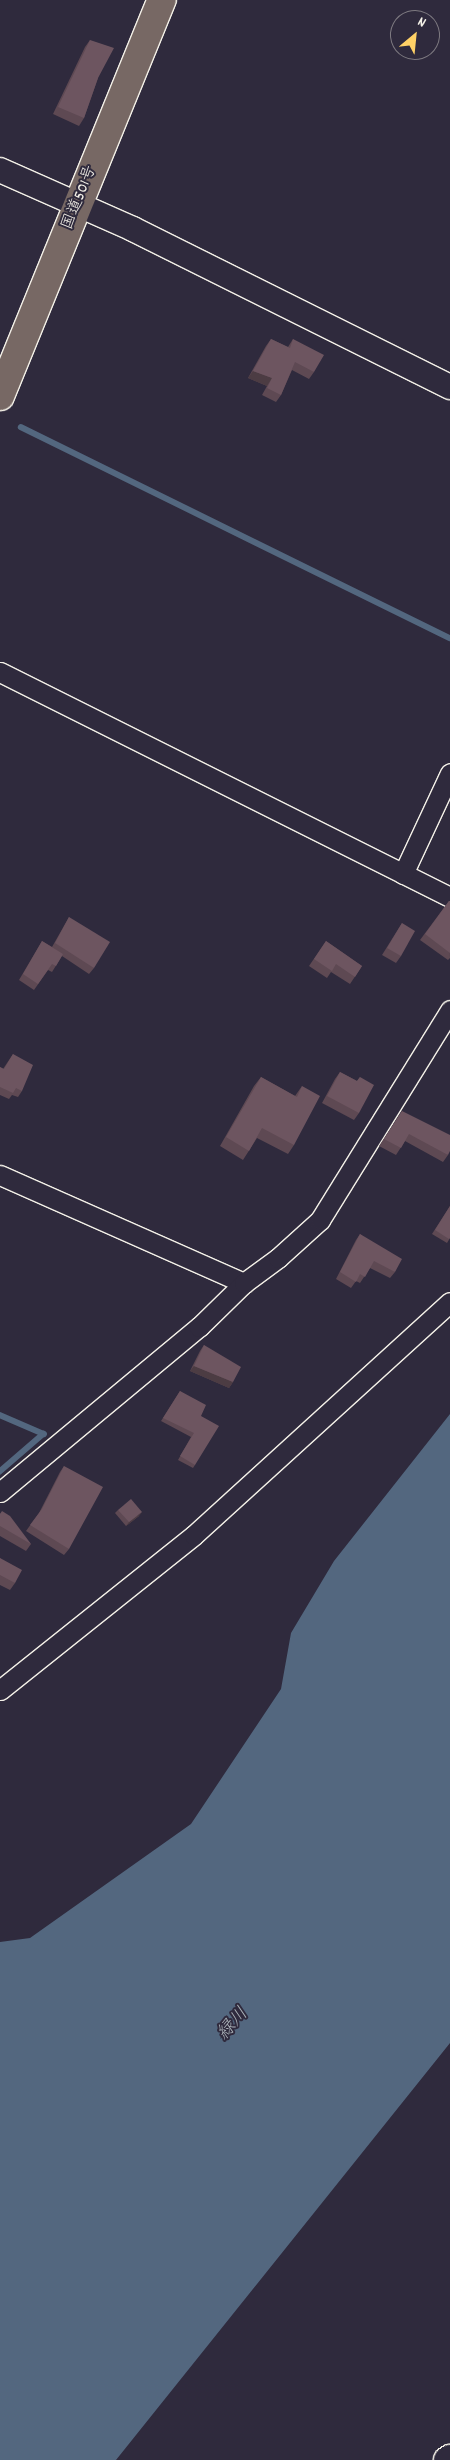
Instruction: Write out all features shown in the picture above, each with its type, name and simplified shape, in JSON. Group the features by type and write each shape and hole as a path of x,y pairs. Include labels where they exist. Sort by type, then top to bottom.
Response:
{"highway":[{"name":"国道501号","path":"0,396 162,0"}],"street":[{"path":"0,170 78,203 450,387"},
{"path":"0,672 450,897"},
{"path":"403,874 450,773"},
{"path":"0,1492 199,1327 244,1283 278,1258 320,1220 450,1010"},
{"path":"0,1176 244,1283"},
{"path":"0,1690 194,1535 450,1302"}],"water":[{"name":"緑川","path":"450,1414 450,2043 116,2460 0,2460 0,1942 30,1938 191,1824 281,1689 291,1633 334,1561"}],"building":[{"path":"90,40 114,48 98,78 84,118 58,107"},
{"path":"271,339 290,348 293,339 324,355 314,372 295,362 281,395 267,388 272,378 253,371"},
{"path":"450,901 450,953 425,934"},
{"path":"69,917 110,942 94,968 55,943"},
{"path":"402,923 415,931 401,956 387,948"},
{"path":"42,941 63,954 56,966 52,964 38,984 23,974"},
{"path":"326,941 362,966 355,977 336,964 332,971 314,959"},
{"path":"13,1054 33,1065 22,1091 16,1088 13,1093 0,1087 0,1067 4,1069"},
{"path":"340,1072 357,1081 360,1077 374,1085 359,1113 327,1096"},
{"path":"261,1077 297,1097 302,1086 320,1096 294,1145 262,1128 249,1151 226,1137"},
{"path":"402,1111 450,1135 450,1151 448,1155 409,1134 401,1148 384,1139"},
{"path":"450,1206 450,1238 449,1239 435,1230"},
{"path":"360,1234 402,1259 395,1272 374,1261 365,1277 360,1274 356,1282 340,1272"},
{"path":"204,1345 241,1367 233,1382 194,1366"},
{"path":"180,1391 206,1405 201,1416 219,1426 195,1465 180,1456 194,1433 163,1418"},
{"path":"64,1466 103,1487 69,1549 30,1525 42,1509"},
{"path":"131,1499 142,1512 129,1522 118,1510"},
{"path":"2,1511 10,1516 31,1544 0,1526 0,1514"},
{"path":"0,1558 22,1570 15,1583 0,1575"}],"waterway":[{"path":"21,427 450,638"},
{"path":"0,1415 44,1434 0,1472"}]}
